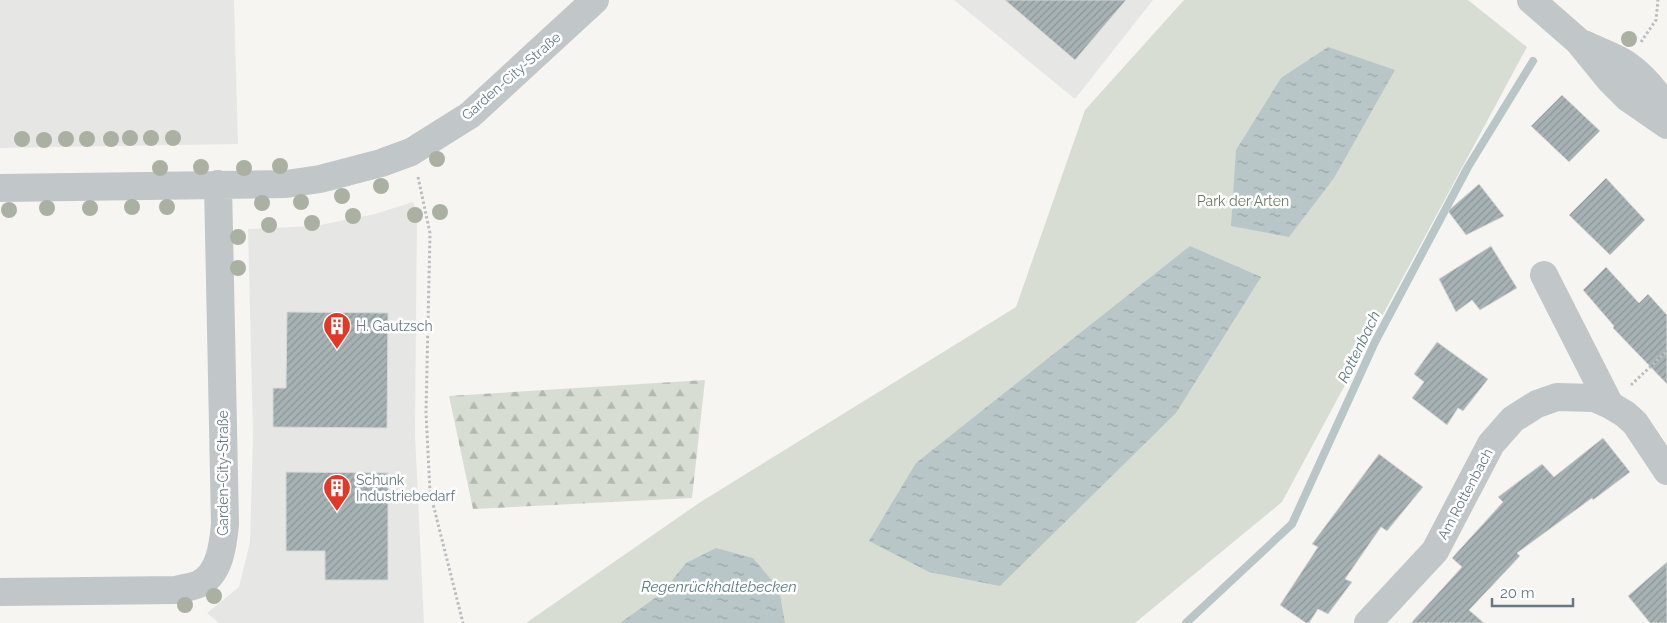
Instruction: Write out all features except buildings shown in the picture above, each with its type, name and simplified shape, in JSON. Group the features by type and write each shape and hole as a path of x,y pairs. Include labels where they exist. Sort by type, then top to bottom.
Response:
{"street":[{"name":"Garden-City-Straße","path":"0,188 286,184 320,179 381,163 411,152 470,115 596,0"},
{"path":"1531,0 1578,41 1608,79 1628,98 1667,125"},
{"path":"1578,41 1626,64 1661,99 1667,111"},
{"name":"Garden-City-Straße","path":"0,592 176,590 199,584 211,576 222,548 225,524 218,184"},
{"path":"1544,275 1610,405"},
{"name":"Am Rottenbach","path":"1368,623 1435,551 1491,444 1513,419 1537,404 1557,397 1594,398 1610,405 1635,422 1667,471"}],"path":[{"path":"1640,43 1656,20 1658,0"},
{"path":"411,152 422,187 430,233 426,413 430,492 463,623"},
{"path":"1610,405 1667,351"}],"shaded area":[{"path":"0,0 234,0 238,144 0,148"},
{"path":"954,0 1153,0 1075,99"},
{"path":"413,202 417,211 415,435 424,623 219,623 207,613 239,587 250,542 253,435 248,229 315,226 375,214"}],"green space":[{"name":"Park der Arten","path":"1184,0 1468,0 1527,47 1282,502 1135,623 526,623 699,503 1016,307 1085,110"},
{"path":"705,380 692,498 473,509 449,396"}],"water":[{"path":"1328,47 1395,70 1334,178 1289,237 1231,226 1236,150 1281,78"},
{"path":"1190,246 1261,277 1176,413 1000,586 929,572 869,541 916,463"},
{"name":"Regenrückhaltebecken","path":"716,548 753,558 779,589 785,623 620,623 662,593 686,563"}],"waterway":[{"name":"Rottenbach","path":"1186,623 1292,524 1375,342 1468,167 1533,61"}],"place":[{"name":"H. Gautzsch","path":"337,350"},
{"name":"Schunk Industriebedarf","path":"337,512"}]}
